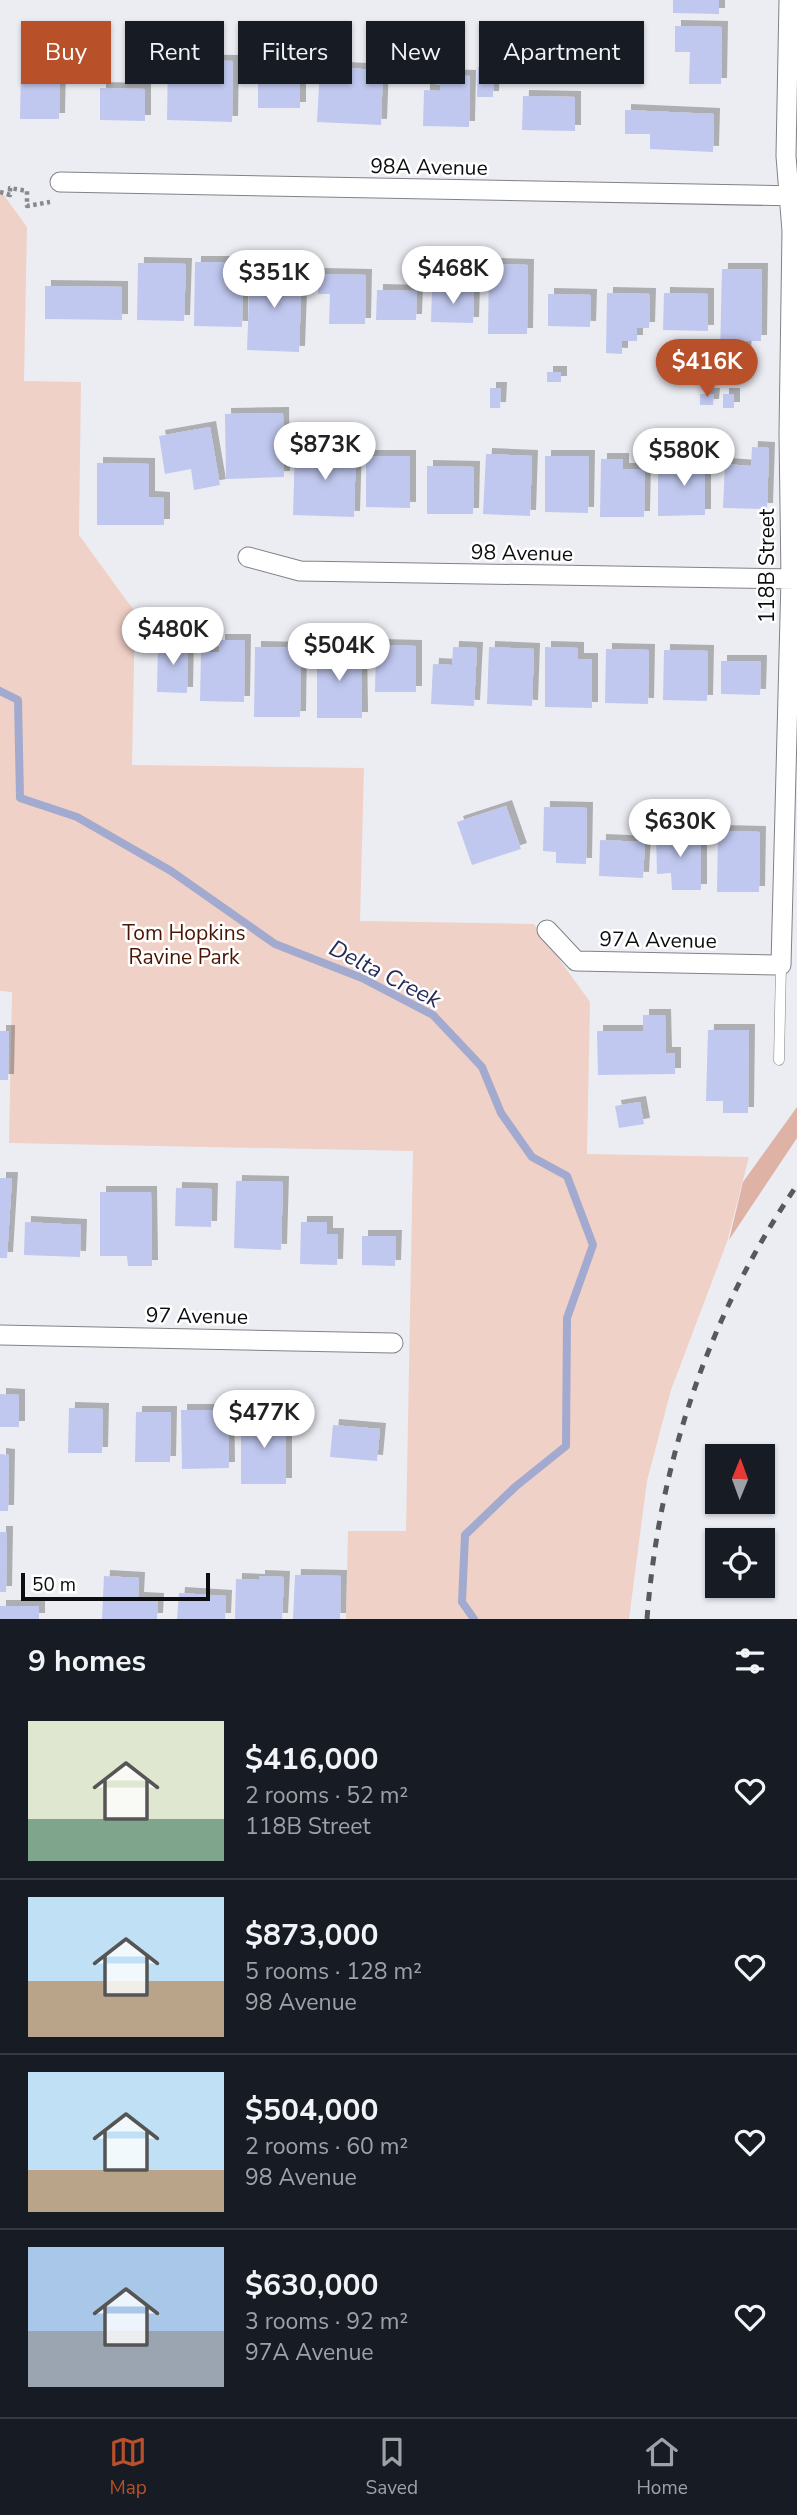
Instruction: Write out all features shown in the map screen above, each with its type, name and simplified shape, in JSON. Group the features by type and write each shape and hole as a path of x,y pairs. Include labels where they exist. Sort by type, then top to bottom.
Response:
{"street":[{"name":"118B Street","path":"781,965 794,579 789,433 793,196 786,156 789,0"},
{"name":"98A Avenue","path":"60,182 793,196"},
{"name":"98 Avenue","path":"248,556 300,571 794,579"},
{"name":"97A Avenue","path":"547,930 576,961 781,965"},
{"name":"97 Avenue","path":"0,1335 393,1343"}],"lane":[{"path":"779,1060 781,965"}],"path":[{"path":"0,192 10,195 10,188 27,191 27,206 52,202"}],"green space":[{"name":"Tom Hopkins Ravine Park","path":"0,190 27,227 24,381 81,382 79,535 135,612 132,765 364,768 360,921 534,924 590,1002 587,1154 749,1157 727,1242 671,1390 647,1481 629,1619 346,1619 348,1531 406,1531 413,1151 9,1143 12,992 0,991"}],"shaded area":[{"path":"797,1107 797,1138 729,1240 743,1182"}],"building":[{"path":"673,0 719,0 719,14 673,13"},
{"path":"675,26 722,27 721,84 689,84 690,52 675,52"},
{"path":"224,61 233,61 232,122 167,120 168,84 224,84"},
{"path":"479,67 479,84 493,84 493,97 477,97"},
{"path":"21,69 21,84 60,84 59,119 20,119"},
{"path":"352,69 366,69 366,84 382,84 381,125 317,122 319,84 352,84"},
{"path":"465,76 470,76 469,127 423,126 424,90 440,91 440,84 465,84"},
{"path":"258,84 300,84 300,108 258,108"},
{"path":"100,88 145,89 145,121 100,120"},
{"path":"523,96 575,97 575,131 522,130"},
{"path":"625,110 714,114 713,152 650,149 650,134 625,134"},
{"path":"195,262 243,262 242,327 194,326"},
{"path":"138,263 186,264 184,321 137,320"},
{"path":"489,264 528,265 527,334 488,334"},
{"path":"250,268 302,270 299,352 247,350"},
{"path":"722,269 762,269 761,341 746,341 745,354 720,354"},
{"path":"318,274 366,275 365,324 329,324 330,294 318,294"},
{"path":"45,286 122,287 122,320 45,319"},
{"path":"377,290 417,291 416,320 376,320"},
{"path":"432,290 474,290 473,323 431,322"},
{"path":"607,293 650,294 649,328 637,328 637,341 622,341 622,354 606,353"},
{"path":"664,293 708,294 708,331 663,330"},
{"path":"548,294 591,295 590,327 548,326"},
{"path":"668,361 679,361 678,382 667,382"},
{"path":"547,372 561,372 561,382 547,382"},
{"path":"490,388 501,388 500,408 490,408"},
{"path":"700,394 714,394 713,405 700,405"},
{"path":"723,394 734,394 734,408 723,408"},
{"path":"283,413 284,477 226,479 225,414"},
{"path":"210,427 220,485 194,490 191,469 165,474 159,436"},
{"path":"752,447 769,448 767,509 723,508 725,464 751,466"},
{"path":"295,448 356,449 354,517 293,515"},
{"path":"682,453 705,453 705,515 658,516 658,472 683,472"},
{"path":"486,454 532,456 530,516 483,514"},
{"path":"366,456 410,456 410,508 366,507"},
{"path":"545,456 589,456 588,513 545,512"},
{"path":"601,459 623,459 623,469 645,469 644,517 600,517"},
{"path":"97,463 149,464 149,497 164,498 164,525 97,525"},
{"path":"427,466 474,467 473,514 427,514"},
{"path":"219,640 245,640 244,702 200,701 201,652 219,652"},
{"path":"158,641 188,642 187,693 157,692"},
{"path":"376,645 416,646 416,692 375,692"},
{"path":"255,647 301,648 300,717 254,717"},
{"path":"453,647 477,648 474,706 431,704 433,664 452,665"},
{"path":"489,647 534,649 532,706 487,704"},
{"path":"545,647 578,648 578,659 592,659 592,708 545,707"},
{"path":"361,648 362,718 317,718 317,649"},
{"path":"606,649 649,650 648,704 605,703"},
{"path":"664,650 708,651 707,701 663,700"},
{"path":"721,661 761,661 760,695 721,694"},
{"path":"506,806 521,849 472,865 457,822"},
{"path":"544,807 587,808 586,864 556,863 556,852 543,851"},
{"path":"718,831 760,832 759,892 717,892"},
{"path":"701,833 701,890 672,890 671,873 657,874 656,834"},
{"path":"600,840 645,842 643,878 599,876"},
{"path":"643,1015 665,1015 666,1053 675,1053 675,1074 598,1075 597,1031 643,1031"},
{"path":"708,1030 749,1030 748,1113 723,1113 723,1101 706,1101"},
{"path":"0,1031 9,1031 8,1080 0,1080"},
{"path":"640,1102 644,1124 619,1128 615,1106"},
{"path":"0,1178 12,1178 7,1258 0,1258"},
{"path":"236,1181 283,1182 281,1250 234,1248"},
{"path":"176,1188 212,1189 211,1227 175,1226"},
{"path":"100,1192 151,1192 152,1266 128,1266 127,1256 100,1256"},
{"path":"25,1222 81,1225 80,1257 24,1255"},
{"path":"301,1222 327,1222 327,1234 338,1234 337,1265 300,1264"},
{"path":"362,1236 396,1236 395,1266 362,1265"},
{"path":"0,1394 19,1395 19,1427 0,1427"},
{"path":"69,1408 103,1409 102,1453 68,1453"},
{"path":"181,1410 228,1410 229,1468 182,1469"},
{"path":"136,1412 171,1412 170,1462 135,1462"},
{"path":"286,1416 286,1484 241,1484 241,1417"},
{"path":"333,1425 380,1429 377,1461 330,1457"},
{"path":"0,1454 9,1455 8,1511 0,1511"},
{"path":"0,1532 7,1532 6,1592 0,1592"},
{"path":"295,1575 341,1576 340,1619 293,1619"},
{"path":"104,1576 139,1578 138,1598 158,1599 157,1619 102,1619"},
{"path":"259,1576 284,1577 282,1619 235,1619 236,1579 259,1580"},
{"path":"179,1593 226,1596 225,1619 177,1619"},
{"path":"0,1606 39,1606 39,1619 0,1619"}],"waterway":[{"name":"Delta Creek","path":"0,691 18,700 20,798 77,817 171,871 275,944 362,978 433,1015 482,1067 501,1113 532,1157 567,1176 593,1245 567,1318 566,1446 515,1487 465,1535 462,1602 474,1619"}],"railway":[{"path":"647,1619 663,1503 694,1392 738,1285 797,1185"}]}
